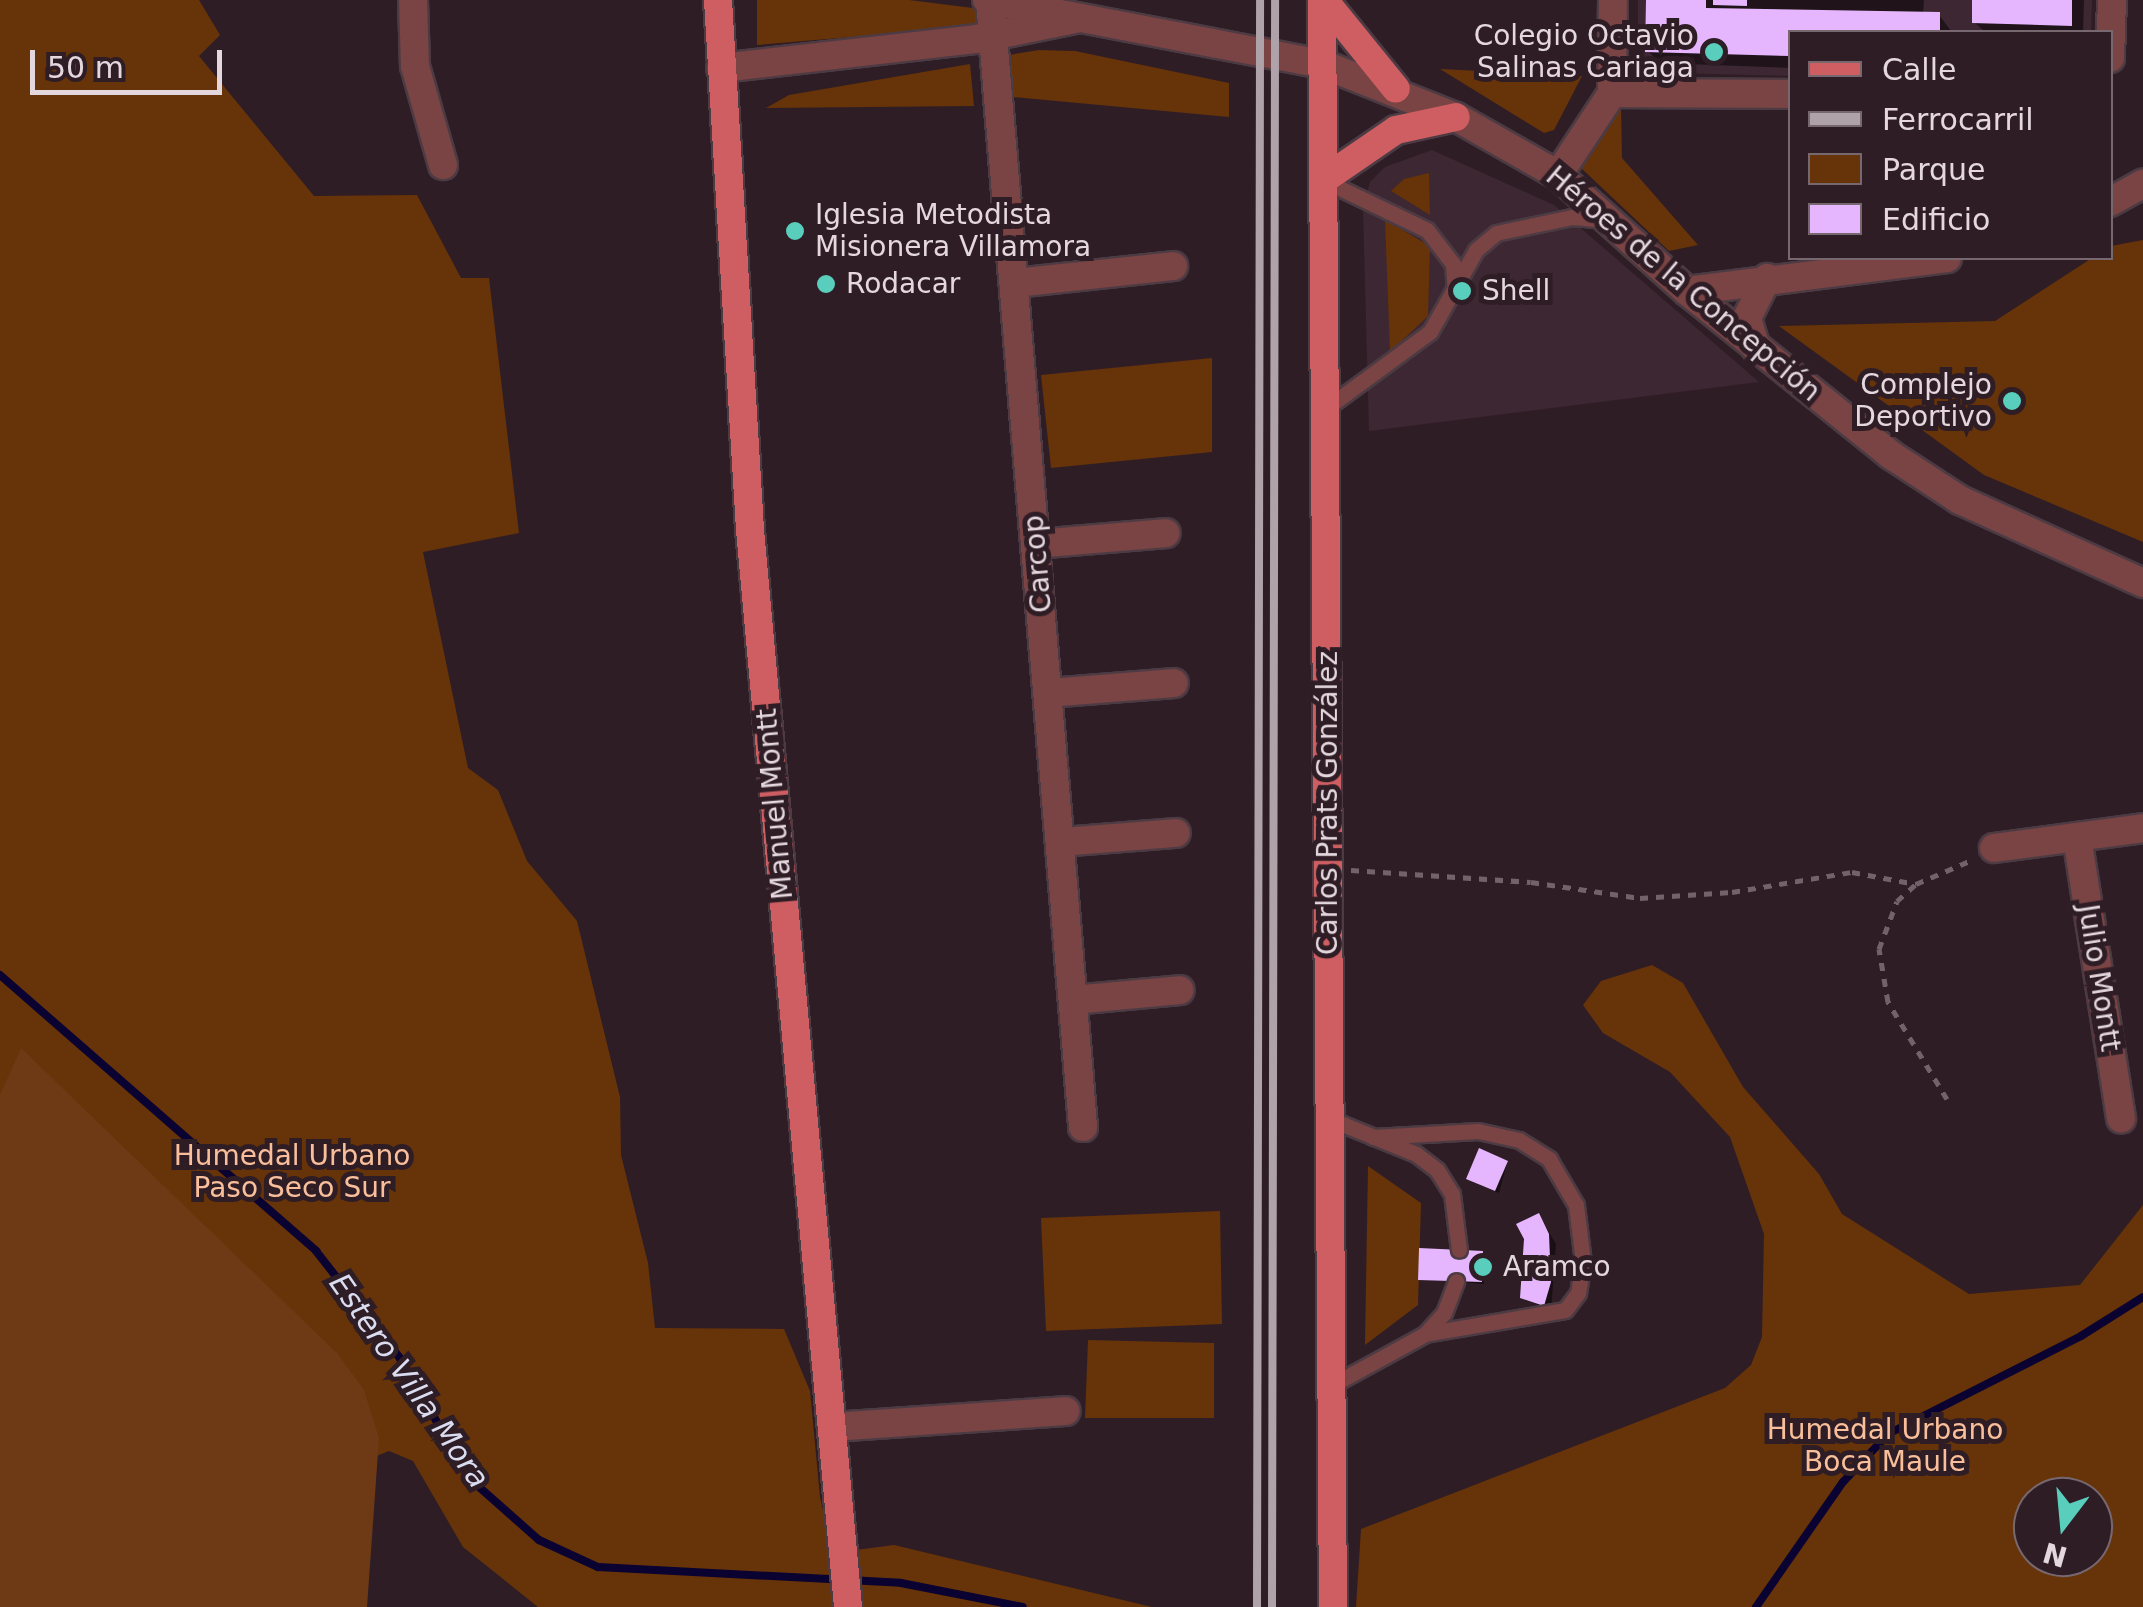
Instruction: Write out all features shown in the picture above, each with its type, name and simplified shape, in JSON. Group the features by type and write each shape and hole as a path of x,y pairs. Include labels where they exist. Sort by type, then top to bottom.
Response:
{"main road":[{"name":"Manuel Montt","path":"718,0 748,512 848,1607"},
{"name":"Carlos Prats González","path":"1323,0 1333,1607"},
{"path":"1323,0 1396,89"},
{"path":"1323,180 1396,130 1456,117"}],"street":[{"path":"413,0 414,66 444,165"},
{"name":"Héroes de la Concepción","path":"988,0 1322,64 1396,89 1456,117 1558,174 1616,222 1687,291 1891,455 1960,500 2143,584"},
{"name":"Carcop","path":"988,0 995,36 1083,1127"},
{"path":"1558,174 1612,93 1613,0"},
{"path":"2111,30 2112,0"},
{"name":"Héroes de la Concepción","path":"721,68 995,36 1080,18"},
{"path":"1612,93 1788,94"},
{"path":"2113,200 2143,184"},
{"path":"1687,291 1929,260"},
{"path":"1015,283 1172,266"},
{"path":"1756,348 1747,318 1767,278"},
{"path":"1036,544 1166,533"},
{"path":"1048,693 1174,682"},
{"path":"1994,848 2143,828"},
{"path":"1060,842 1176,832"},
{"name":"Julio Montt","path":"2077,838 2121,1119"},
{"path":"1073,1000 1180,990"},
{"path":"832,1426 1065,1411"}],"lane":[{"path":"1323,180 1427,230 1453,264 1455,291"},
{"path":"1325,409 1412,349 1455,291 1476,250 1496,233 1572,216 1616,222"},
{"path":"1330,1119 1373,1136 1437,1170 1452,1194 1459,1250"},
{"path":"1332,1384 1425,1334 1566,1310 1578,1293 1583,1262 1576,1206 1550,1159 1519,1140 1478,1131 1373,1136"},
{"path":"1425,1334 1444,1313 1456,1281"}],"path":[{"path":"1947,1099 1888,1002 1881,974 1885,920 1916,884 1994,848"},
{"path":"1328,869 1531,882 1640,898 1732,892 1852,872 1916,884"}],"shaded area":[{"name":"Colegio Octavio Salinas Cariaga","path":"1638,0 2092,0 2091,30 1788,30 1788,76 1638,72"},
{"path":"1432,150 1554,205 1759,382 1369,431 1363,208 1370,182 1385,167"},
{"path":"21,1048 337,1353 364,1390 379,1438 367,1607 0,1607 0,1095"}],"green space":[{"name":"Humedal Urbano Paso Seco Sur","path":"0,0 199,0 220,35 199,56 314,196 417,195 461,278 489,278 519,533 423,552 468,768 498,790 527,861 577,921 620,1097 621,1155 648,1263 655,1328 784,1329 810,1391 820,1497 833,1553 894,1545 1152,1607 538,1607 463,1547 413,1461 389,1451 0,1607"},
{"path":"757,0 909,0 981,9 983,26 757,45"},
{"path":"1039,50 1075,51 1229,83 1229,117 1012,97 1009,55"},
{"path":"970,64 974,106 766,108 789,95"},
{"path":"1440,69 1582,76 1554,130 1544,133"},
{"path":"1614,104 1621,107 1622,158 1698,245 1669,251 1580,167 1579,158"},
{"path":"1429,173 1430,215 1391,191 1404,179"},
{"path":"1385,220 1430,246 1428,316 1390,352"},
{"name":"Complejo Deportivo","path":"2143,240 2143,542 1984,475 1779,326 1995,321 2089,260 2113,260 2113,246"},
{"path":"1212,358 1212,452 1051,468 1041,375"},
{"name":"Humedal Urbano Boca Maule","path":"1652,965 1683,983 1743,1087 1819,1174 1842,1214 1969,1294 2080,1285 2143,1205 2143,1607 1356,1607 1361,1529 1725,1388 1751,1365 1762,1337 1764,1234 1730,1137 1670,1072 1603,1033 1583,1005 1601,981"},
{"path":"1368,1166 1421,1203 1418,1305 1365,1345"},
{"path":"1220,1211 1222,1324 1046,1331 1041,1218"},
{"path":"1088,1340 1214,1343 1214,1418 1085,1418"}],"building":[{"path":"1646,0 1706,0 1706,8 1940,12 1940,30 1788,30 1788,56 1645,52"},
{"path":"1713,0 1747,0 1747,6 1713,5"},
{"path":"1972,0 2072,0 2072,26 1972,23"},
{"path":"1479,1148 1508,1161 1495,1191 1466,1179"},
{"path":"1539,1213 1549,1234 1551,1282 1544,1306 1520,1298 1524,1239 1516,1224"},
{"path":"1419,1248 1483,1251 1482,1282 1418,1280"}],"waterway":[{"name":"Estero Villa Mora","path":"0,975 316,1251 399,1357 470,1479 539,1540 598,1567 901,1583 1023,1607"},
{"name":"Estero Villa Mora","path":"1756,1607 1843,1482 1888,1434 2081,1336 2143,1297"}],"railway":[{"path":"1257,1607 1260,0"},
{"path":"1272,1607 1275,0"}],"place":[{"name":"Colegio Octavio Salinas Cariaga","path":"1714,52"},
{"name":"Iglesia Metodista Misionera Villamora","path":"795,231"},
{"name":"Rodacar","path":"826,284"},
{"name":"Shell","path":"1462,291"},
{"name":"Complejo Deportivo","path":"2012,401"},
{"name":"Aramco","path":"1483,1267"}]}
